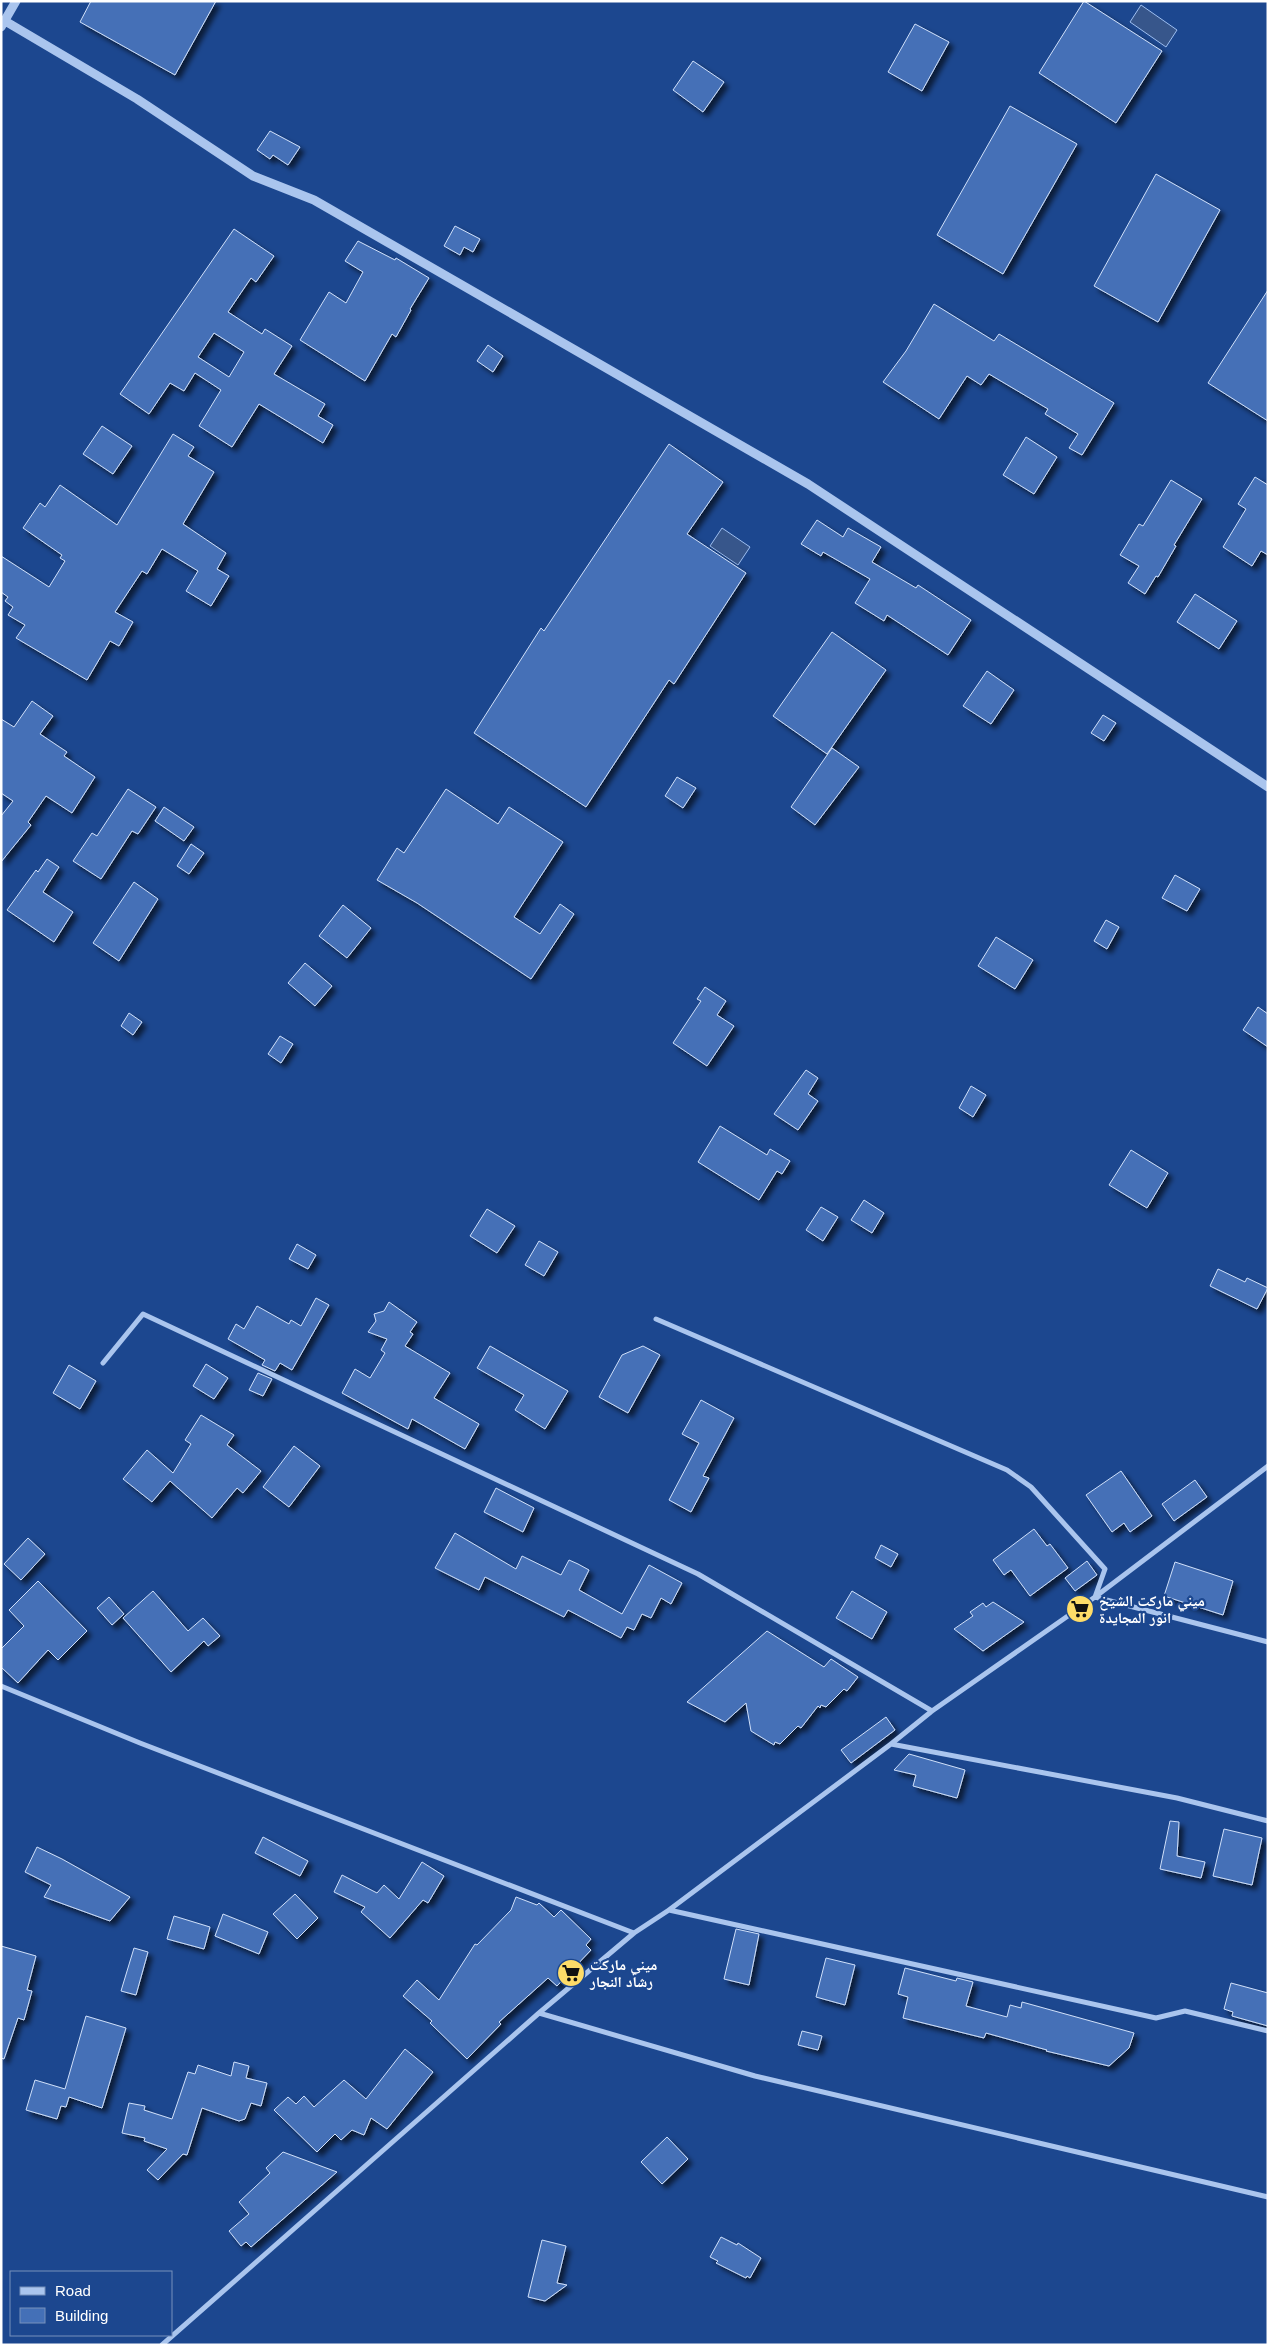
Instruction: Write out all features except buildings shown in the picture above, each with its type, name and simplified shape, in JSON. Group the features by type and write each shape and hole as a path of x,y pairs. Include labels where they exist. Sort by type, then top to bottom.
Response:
{"street":[{"path":"16,1 3,24 137,99 253,176 322,204 808,484 1268,786"},
{"path":"103,1363 143,1314 698,1574 932,1711"},
{"path":"656,1319 1007,1470 1031,1487 1105,1569 1095,1597"},
{"path":"162,2345 539,2013 634,1933 669,1910 891,1744 932,1711 1095,1597 1268,1466"},
{"path":"1095,1597 1268,1642"},
{"path":"1,1686 140,1744 634,1933"},
{"path":"891,1744 1177,1798 1268,1821"},
{"path":"669,1910 1156,2018 1185,2011 1268,2031"},
{"path":"539,2013 755,2076 1268,2197"}],"water":[{"path":"1141,5 1177,30 1166,47 1130,22"},
{"path":"722,528 750,547 738,565 710,546"}],"place":[{"name":"ميني ماركت الشيخ انور المجايدة","path":"1080,1609"},
{"name":"ميني ماركت رشاد النجار","path":"571,1973"}]}
